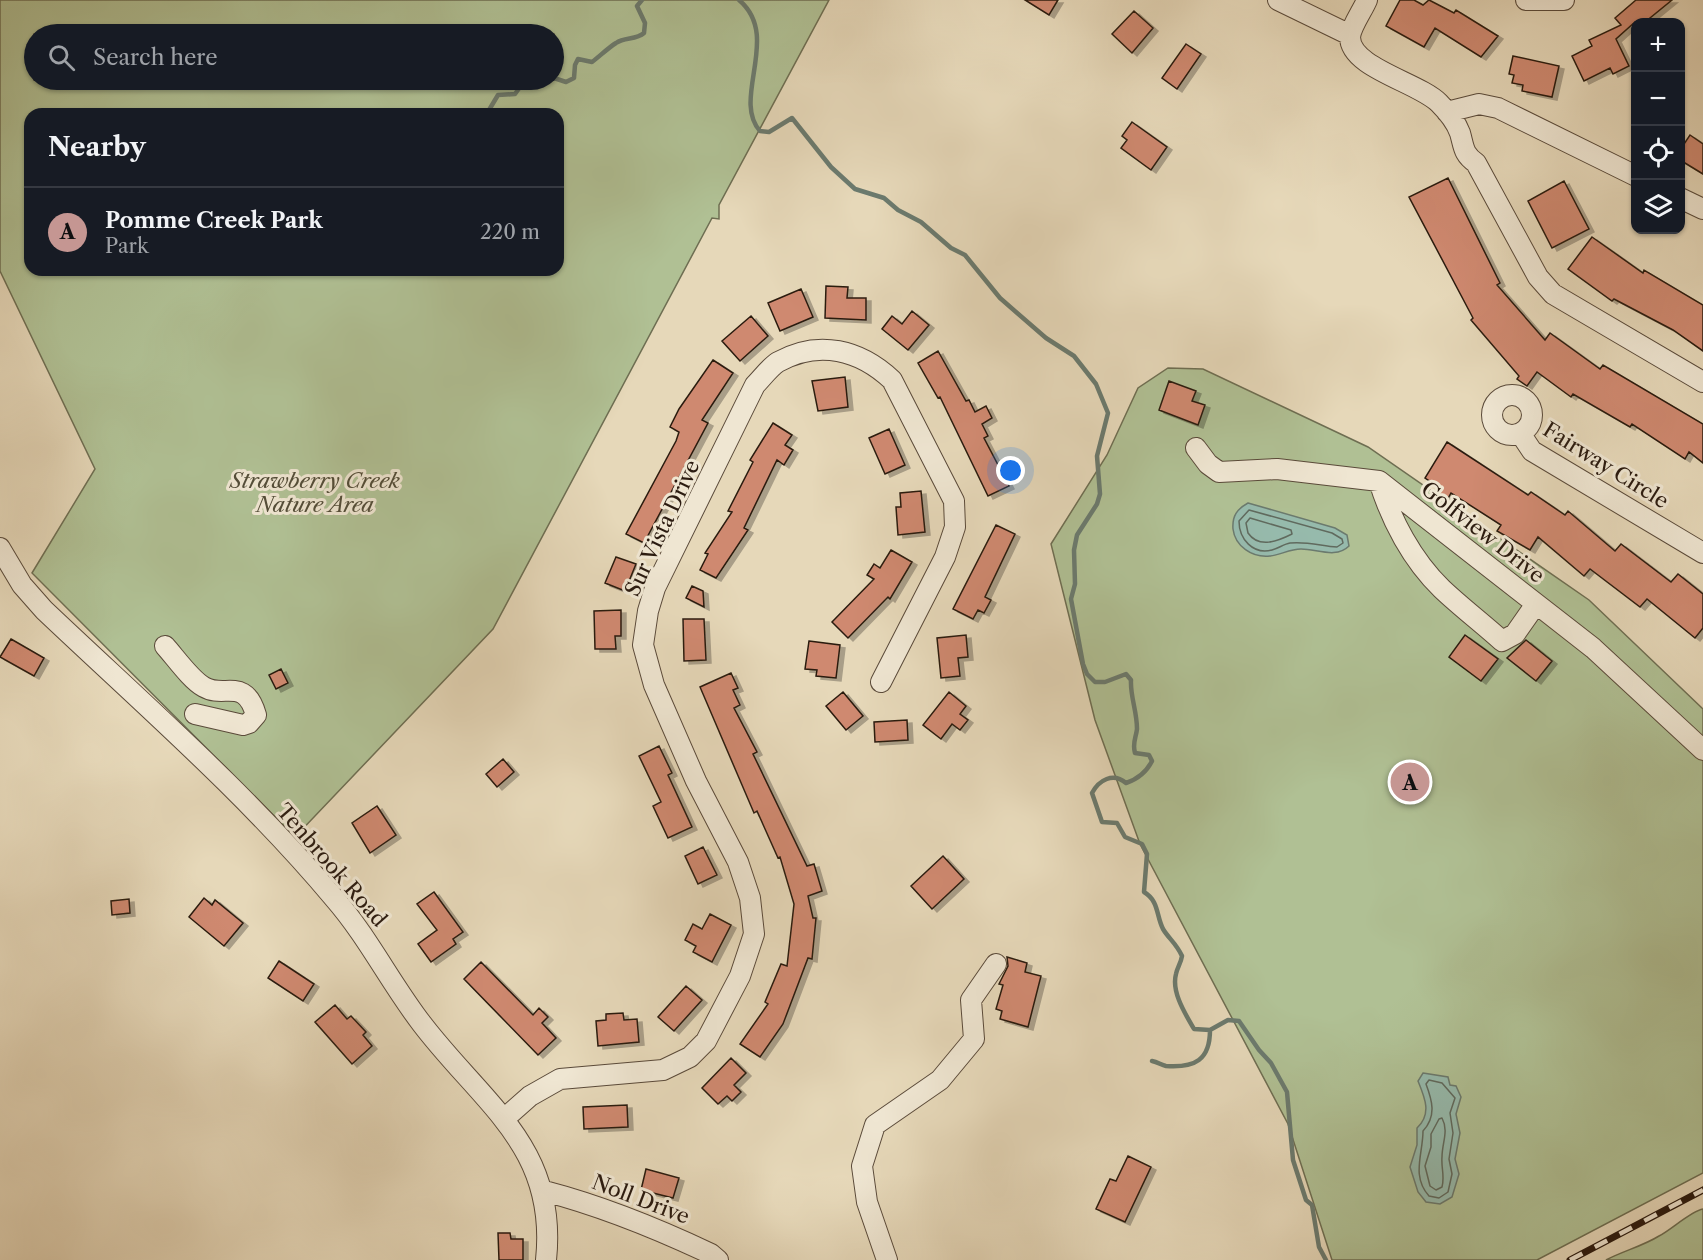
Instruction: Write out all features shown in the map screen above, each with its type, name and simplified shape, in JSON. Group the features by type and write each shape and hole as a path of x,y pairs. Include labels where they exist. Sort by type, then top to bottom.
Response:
{"street":[{"path":"1278,0 1350,36"},
{"path":"1367,0 1350,36 1352,48 1359,59 1424,91 1447,112 1460,133 1470,140 1476,152 1476,163 1538,278 1553,294 1703,382"},
{"path":"1526,0 1564,0"},
{"path":"1447,112 1479,104 1498,108 1631,174"},
{"path":"1685,200 1703,209"},
{"name":"Sur Vista Drive","path":"504,1119 530,1096 560,1079 663,1070 690,1057 706,1041 740,976 754,934 750,898 738,862 696,781 654,685 644,645 648,611 655,588 755,385 777,363 805,352 834,349 856,354 876,365 892,380 954,501 955,527 945,557 881,682"},
{"name":"Fairway Circle","path":"1520,434 1532,451 1703,553"},
{"path":"1196,448 1208,465 1220,472 1277,469 1379,481 1388,509 1416,558 1441,588 1502,641 1515,634 1536,604"},
{"name":"Golfview Drive","path":"1379,481 1593,648 1703,750"},
{"name":"Tenbrook Road","path":"0,548 22,585 44,610 173,732 292,851 336,899 379,957 427,1030 504,1119 527,1150 544,1191 547,1220 546,1260"},
{"path":"165,646 204,687 241,692 253,706 256,715 249,723 243,725 195,714"},
{"path":"173,732 195,714 204,687"},
{"path":"887,1260 867,1202 862,1166 876,1125 940,1080 974,1039 972,1000 996,964"},
{"name":"Noll Drive","path":"544,1191 593,1204 652,1226 711,1254 718,1260"}],"green space":[{"name":"Strawberry Creek Nature Area","path":"0,0 829,0 719,205 719,219 712,218 493,629 295,837 32,573 95,469 0,271"},
{"path":"1168,368 1203,369 1368,447 1589,600 1703,709 1703,1173 1537,1260 1332,1260 1288,1124 1140,844 1095,720 1051,544 1107,455 1138,388"},
{"path":"1703,1209 1703,1260 1606,1260 1653,1240 1693,1213"}],"water":[{"path":"1248,503 1335,528 1347,535 1349,546 1332,553 1301,549 1270,556 1251,553 1237,541 1233,529 1236,513"},
{"path":"1423,1073 1448,1077 1450,1085 1456,1086 1461,1097 1456,1114 1460,1133 1455,1159 1459,1174 1452,1197 1440,1204 1426,1202 1418,1192 1410,1167 1417,1145 1417,1128 1422,1123 1426,1111 1425,1100 1418,1081"}],"building":[{"path":"1025,0 1058,0 1049,15"},
{"path":"1400,0 1414,0 1423,5 1429,0 1454,13 1456,10 1498,36 1481,57 1435,28 1424,47 1386,26"},
{"path":"1636,0 1672,0 1650,18 1631,18 1631,26 1616,39 1629,66 1613,74 1610,68 1584,81 1572,56 1592,46 1589,40 1621,25 1615,18"},
{"path":"1134,11 1153,28 1132,53 1112,34"},
{"path":"1186,44 1201,54 1177,89 1162,78"},
{"path":"1513,56 1559,66 1552,97 1522,91 1523,85 1512,83 1514,75 1509,74"},
{"path":"1132,122 1167,147 1151,170 1121,148 1127,140 1122,136"},
{"path":"1690,135 1703,144 1703,174 1685,163 1685,142"},
{"path":"1448,178 1500,283 1497,285 1545,340 1550,333 1600,369 1603,365 1703,424 1703,463 1689,452 1685,459 1632,424 1630,427 1573,394 1571,397 1537,372 1527,386 1517,379 1519,376 1471,320 1473,318 1409,197"},
{"path":"1564,181 1589,229 1552,248 1528,201"},
{"path":"1592,237 1643,273 1644,270 1703,305 1703,351 1673,330 1614,299 1612,301 1568,269"},
{"path":"826,286 848,287 847,298 866,298 866,320 825,318"},
{"path":"801,289 813,317 780,331 768,303"},
{"path":"912,311 929,325 908,350 882,329 892,316 902,324"},
{"path":"751,316 768,336 740,361 722,341"},
{"path":"938,351 966,401 969,400 975,412 986,406 992,418 982,424 988,436 984,438 1009,486 988,496 940,397 938,398 918,363"},
{"path":"713,360 733,373 702,420 708,423 644,543 626,534 676,441 679,432 670,427 679,409"},
{"path":"845,377 848,407 818,411 812,381"},
{"path":"1169,381 1196,391 1192,401 1205,405 1198,425 1159,410"},
{"path":"773,423 792,435 785,445 793,450 784,465 777,460 744,528 748,530 716,578 700,570 708,554 705,553 732,512 728,511 753,462 750,460"},
{"path":"889,429 905,465 885,474 869,438"},
{"path":"1447,442 1528,495 1531,492 1565,515 1568,511 1615,551 1621,544 1671,582 1678,574 1703,594 1703,628 1695,638 1647,599 1640,607 1590,569 1584,576 1538,537 1530,550 1497,531 1501,525 1451,493 1446,502 1435,495 1440,488 1425,478"},
{"path":"921,491 925,532 898,535 896,507 901,507 900,493"},
{"path":"996,525 1015,534 985,597 991,600 984,613 978,610 973,619 953,609"},
{"path":"891,550 912,562 890,599 888,597 848,638 832,622 874,579 867,575 874,564 880,568"},
{"path":"616,557 636,564 625,591 605,583"},
{"path":"692,586 703,591 704,607 686,598"},
{"path":"621,610 621,636 615,636 616,649 595,649 594,611"},
{"path":"683,619 704,619 706,660 684,661"},
{"path":"966,635 968,657 958,658 960,676 941,678 937,638"},
{"path":"1465,635 1498,659 1481,681 1449,657"},
{"path":"11,639 44,658 34,676 0,657"},
{"path":"1526,640 1552,661 1536,681 1507,658"},
{"path":"809,641 840,645 836,678 816,676 817,670 805,669"},
{"path":"281,669 288,683 276,689 269,675"},
{"path":"731,673 738,688 733,690 740,705 734,708 757,752 753,754 807,866 814,864 822,891 808,896 813,918 816,918 812,959 808,958 783,1024 760,1057 740,1044 768,1004 765,1002 781,964 787,966 794,904 780,857 778,858 757,811 754,813 700,687"},
{"path":"843,692 863,716 846,730 826,706"},
{"path":"949,692 966,706 960,714 968,720 960,730 952,724 941,739 923,725"},
{"path":"907,720 908,740 875,742 874,722"},
{"path":"659,746 672,773 668,775 692,827 668,838 653,806 661,802 639,756"},
{"path":"503,759 514,772 497,787 486,774"},
{"path":"377,806 396,835 370,853 352,823"},
{"path":"703,847 717,875 698,884 685,856"},
{"path":"943,856 964,879 932,909 911,886"},
{"path":"434,892 463,932 453,939 456,944 431,962 418,944 437,930 417,904"},
{"path":"204,898 212,905 215,900 243,923 224,946 189,917"},
{"path":"129,899 130,913 112,915 111,901"},
{"path":"710,914 731,925 712,962 693,952 696,946 685,940 693,924 702,929"},
{"path":"1007,957 1027,963 1025,972 1041,976 1028,1027 1000,1019 1002,1011 996,1009 1003,985 999,984 1008,966"},
{"path":"279,961 314,984 303,1001 268,978"},
{"path":"481,962 533,1015 539,1008 548,1017 542,1023 556,1038 538,1055 464,979"},
{"path":"686,986 702,1000 674,1031 658,1017"},
{"path":"335,1005 347,1019 351,1016 366,1032 363,1035 372,1046 352,1064 315,1022"},
{"path":"623,1013 624,1020 637,1019 639,1042 598,1046 596,1021 606,1020 606,1014"},
{"path":"731,1058 746,1073 734,1085 741,1092 732,1101 727,1096 718,1104 702,1088"},
{"path":"627,1105 628,1127 584,1129 583,1107"},
{"path":"1128,1156 1151,1167 1125,1222 1096,1209 1110,1179 1116,1181"},
{"path":"646,1169 679,1178 673,1198 641,1190"},
{"path":"498,1233 510,1233 511,1239 523,1239 523,1260 499,1260"}],"waterway":[{"path":"564,81 574,78 578,59 592,62 616,43 644,33 645,23 637,6 642,0"},
{"path":"739,0 751,15 756,31 757,49 751,102 753,118 760,131 769,132 792,118 831,167 855,189 884,198 898,210 921,222 951,248 965,255 1000,298 1046,338 1074,356 1096,384 1108,413 1097,456 1100,494 1097,504 1077,535 1074,550 1075,584 1071,599 1083,664 1087,674 1095,682 1105,682 1126,674 1131,680 1137,722 1135,753 1149,755 1152,761 1134,780 1126,783 1116,778 1107,779 1098,784 1092,793 1102,822 1117,823 1125,837 1142,844 1147,854 1144,892 1152,900 1163,929 1182,956 1176,974 1176,988 1180,1003 1194,1029 1210,1030 1228,1020 1239,1021 1271,1063 1287,1092 1293,1160 1306,1200 1312,1205 1319,1247 1326,1260"},
{"path":"490,108 498,95 515,94 518,90"},
{"path":"1152,1061 1166,1066 1176,1066 1199,1060 1207,1049 1210,1030"}],"railway":[{"path":"1570,1260 1703,1190"}],"place":[{"name":"Pomme Creek Park","path":"1410,782"}]}
